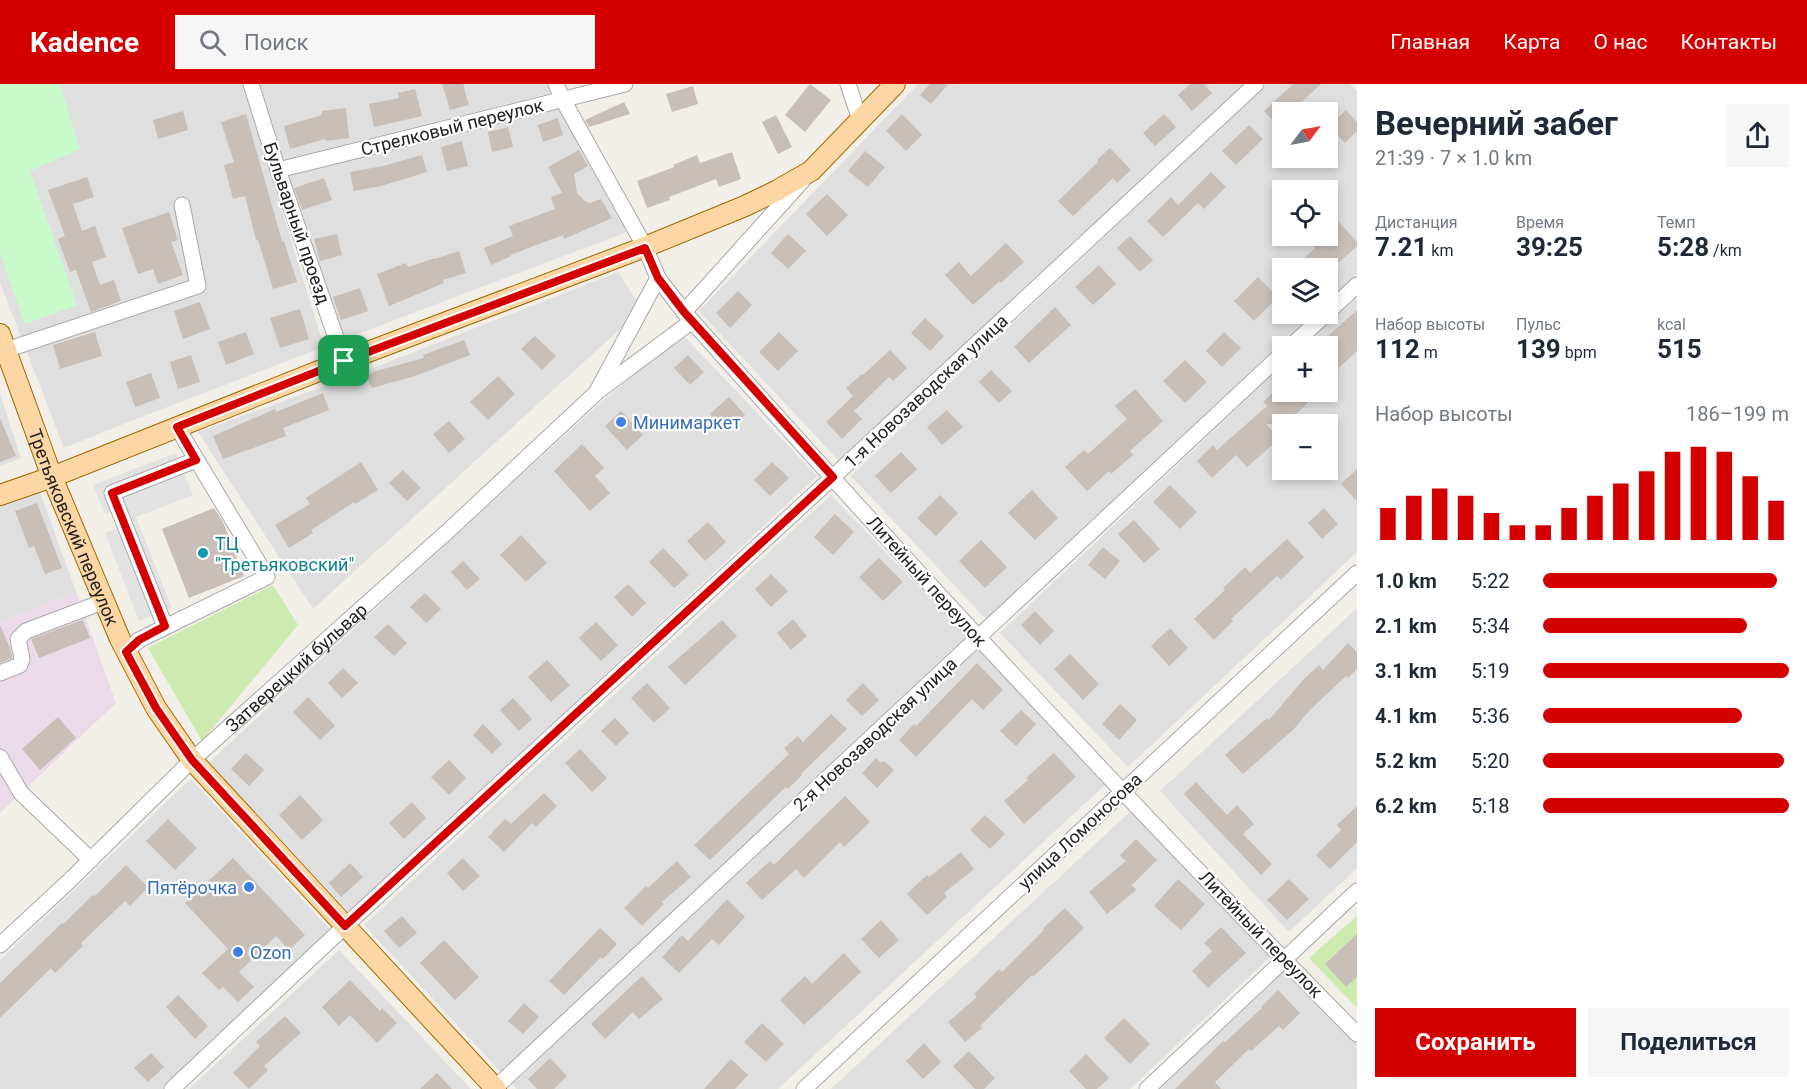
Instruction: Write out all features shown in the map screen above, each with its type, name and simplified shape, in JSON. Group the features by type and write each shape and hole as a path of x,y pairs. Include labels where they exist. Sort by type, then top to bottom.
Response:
{"main road":[{"name":"Затверецкий бульвар","path":"0,495 52,477 344,361 645,248 745,206 811,171 895,84"},
{"name":"Третьяковский переулок","path":"3,342 52,477 126,652 156,708 192,760 495,1089"}],"street":[{"name":"Бульварный проезд","path":"251,84 344,361"},
{"name":"Литейный переулок","path":"556,84 645,248 658,278 688,317 979,637 1123,791 1357,1034"},
{"name":"Стрелковый переулок","path":"278,170 625,84"},
{"path":"848,84 860,120"},
{"name":"1-я Новозаводская улица","path":"172,1089 345,926 1256,84"},
{"name":"Затверецкий бульвар","path":"0,945 91,860 192,760 448,531 596,393 688,317 811,171"},
{"path":"3,342 198,286 182,205"},
{"name":"Затверецкий бульвар","path":"596,393 658,278"},
{"path":"1338,303 1357,285"},
{"path":"1302,336 1315,324"},
{"name":"2-я Новозаводская улица","path":"495,1089 1272,363"},
{"path":"126,652 139,640 165,626 267,578 177,427"},
{"path":"165,626 112,493 196,460"},
{"name":"улица Ломоносова","path":"804,1089 1357,573"},
{"path":"0,673 20,665 22,659 18,639 27,631 105,601"},
{"path":"0,757 21,793 91,860"},
{"path":"1147,1089 1357,891"}],"shaded area":[{"path":"0,84 243,84 324,347 64,448 0,283"},
{"path":"260,84 547,84 551,93 283,160"},
{"path":"918,84 1244,84 839,461 699,311"},
{"path":"1267,84 1350,84 1357,91 1357,277 1338,295 1338,258 1272,258 1272,324 1307,324 1294,336 1272,336 1272,357 987,620 851,476"},
{"path":"562,104 592,169 627,232 342,340 288,173"},
{"path":"618,272 642,309 313,609 198,432 358,374"},
{"path":"1357,295 1357,552 1128,767 1000,633 1272,375 1272,402 1338,402 1338,336 1314,336 1326,324 1338,324 1338,313"},
{"path":"682,334 817,476 350,913 208,763 599,404"},
{"path":"0,394 21,458 0,466"},
{"path":"176,453 193,495 136,517 172,608 139,621 105,533 118,528 112,511 105,514 93,485"},
{"path":"40,492 76,592 0,623 0,506"},
{"path":"831,495 966,636 502,1073 364,925"},
{"path":"76,592 116,703 0,813 0,623"},
{"path":"1357,608 1357,868 1289,932 1160,791"},
{"path":"978,646 1108,782 778,1089 517,1089 512,1084"},
{"path":"191,779 332,932 163,1089 0,1089 0,960"},
{"path":"1134,808 1271,956 1130,1089 831,1089"},
{"path":"339,950 471,1089 189,1089"},
{"path":"1284,967 1357,1044 1357,1089 1160,1089"}],"green space":[{"path":"0,84 60,84 80,149 30,171 77,305 25,324 0,253"},
{"path":"273,585 298,625 202,741 148,648"},
{"path":"1357,916 1357,1008 1309,958"}],"building":[{"path":"442,84 463,84 469,105 450,110"},
{"path":"810,84 831,100 805,132 785,115"},
{"path":"930,84 948,84 931,104 920,95"},
{"path":"1190,84 1204,84 1212,93 1192,111 1178,95"},
{"path":"1293,84 1321,84 1302,102 1274,102"},
{"path":"693,86 698,104 672,112 666,94"},
{"path":"415,89 422,116 374,127 369,104 399,98 398,93"},
{"path":"624,102 630,114 589,127 585,120"},
{"path":"1272,104 1272,120 1264,111"},
{"path":"346,108 349,138 326,141 325,139 290,149 284,126 322,115 322,111"},
{"path":"1346,110 1357,122 1357,131 1345,143 1338,136 1338,118"},
{"path":"183,111 188,130 158,139 153,120"},
{"path":"246,114 282,241 284,241 297,282 273,289 258,240 256,240 245,196 233,199 224,165 234,162 221,122"},
{"path":"902,114 922,135 906,151 886,131"},
{"path":"1164,114 1176,127 1155,146 1143,133"},
{"path":"776,115 792,147 778,154 762,122"},
{"path":"558,118 563,135 543,142 538,125"},
{"path":"1249,125 1263,139 1236,165 1222,151"},
{"path":"508,127 513,147 492,152 488,132"},
{"path":"462,141 468,166 447,171 441,147"},
{"path":"1110,148 1131,170 1117,183 1113,178 1073,216 1058,201"},
{"path":"579,150 588,166 574,174 577,193 590,203 601,199 612,218 564,239 563,235 510,255 491,265 484,248 513,236 509,226 555,209 551,197 562,193 548,167"},
{"path":"865,151 885,167 868,187 848,171"},
{"path":"732,152 741,179 719,187 716,179 647,208 637,181 674,167 673,165 697,155 700,163"},
{"path":"422,155 427,172 381,186 354,191 350,172"},
{"path":"1211,172 1226,187 1204,209 1198,203 1163,237 1147,221 1171,197 1178,205"},
{"path":"87,177 94,197 73,204 82,231 95,226 106,257 92,262 100,285 114,280 121,301 91,312 76,270 70,272 58,239 65,236 48,190"},
{"path":"324,178 332,200 302,210 294,188"},
{"path":"827,194 848,215 827,236 806,214"},
{"path":"169,212 178,240 171,242 183,275 158,284 153,269 138,274 122,228"},
{"path":"1338,221 1357,242 1357,246 1338,263 1338,258 1304,258 1315,248 1313,246 1338,246"},
{"path":"337,234 342,255 320,261 314,239"},
{"path":"788,234 806,251 788,269 771,253"},
{"path":"1130,236 1153,260 1140,272 1117,248"},
{"path":"1006,243 1024,262 973,305 945,275 959,262 971,276"},
{"path":"459,251 466,273 443,280 444,283 389,306 377,274 406,263 408,267"},
{"path":"1099,265 1116,284 1093,305 1075,287"},
{"path":"1258,277 1272,291 1272,303 1254,321 1234,301"},
{"path":"360,288 368,311 341,320 333,297"},
{"path":"738,291 752,305 730,328 716,313"},
{"path":"200,302 210,329 183,339 174,311"},
{"path":"1055,307 1071,325 1029,363 1014,347"},
{"path":"300,309 309,339 280,348 270,318"},
{"path":"1357,310 1357,351 1338,369 1338,336 1328,336"},
{"path":"925,318 944,336 930,351 911,333"},
{"path":"95,332 102,356 60,369 53,345"},
{"path":"246,332 254,354 226,365 218,342"},
{"path":"779,332 798,351 778,371 759,352"},
{"path":"1224,332 1241,348 1222,367 1206,351"},
{"path":"535,336 556,356 542,370 521,349"},
{"path":"464,340 470,355 415,376 372,388 366,376 376,371 424,358 423,355"},
{"path":"890,350 907,368 893,381 889,377 854,411 862,419 842,439 826,422 853,396 846,388"},
{"path":"191,355 200,382 178,389 170,362"},
{"path":"688,355 704,372 690,385 674,368"},
{"path":"1185,360 1207,382 1185,403 1163,381"},
{"path":"991,370 1012,391 999,403 979,382"},
{"path":"151,373 160,398 135,407 126,382"},
{"path":"498,376 515,394 488,420 470,402"},
{"path":"1135,389 1163,421 1130,451 1133,455 1111,474 1109,471 1087,491 1065,467 1084,450 1088,454 1127,419 1115,406"},
{"path":"323,393 329,410 283,428 286,436 223,459 213,436 275,409 276,412"},
{"path":"1272,393 1272,402 1308,403 1296,414 1272,414 1272,424 1266,424 1272,431 1272,445 1247,467 1236,455 1212,478 1197,461 1213,445 1217,450 1267,406 1263,402"},
{"path":"729,397 745,415 727,432 710,414"},
{"path":"947,410 963,427 942,445 927,427"},
{"path":"621,411 643,435 627,450 605,426"},
{"path":"0,418 16,456 0,462"},
{"path":"449,421 465,439 449,453 433,434"},
{"path":"582,444 604,468 595,476 610,493 590,511 554,471"},
{"path":"901,452 917,469 891,493 875,476"},
{"path":"361,462 378,490 355,504 354,502 311,530 313,533 289,548 275,525 310,504 306,498"},
{"path":"772,462 789,478 770,496 754,480"},
{"path":"1357,469 1357,501 1341,484"},
{"path":"403,470 421,488 407,501 389,483"},
{"path":"1170,485 1197,512 1180,529 1153,502"},
{"path":"1032,490 1058,518 1035,540 1008,513"},
{"path":"940,495 958,513 936,536 917,518"},
{"path":"37,503 62,568 45,574 34,546 29,548 15,511"},
{"name":"ТЦ \"Третьяковский\"","path":"214,508 223,522 244,576 189,598 162,529"},
{"path":"1324,508 1338,524 1322,539 1308,523"},
{"path":"835,514 854,532 833,555 814,537"},
{"path":"1134,520 1160,549 1144,563 1118,534"},
{"path":"708,522 726,542 705,561 687,541"},
{"path":"521,535 547,563 526,582 500,555"},
{"path":"1287,539 1304,557 1281,580 1277,576 1231,619 1233,621 1214,640 1194,619 1225,590 1223,588 1245,567 1250,573"},
{"path":"981,540 1007,567 985,588 959,561"},
{"path":"1103,547 1120,561 1105,579 1088,565"},
{"path":"663,548 689,575 674,588 649,562"},
{"path":"879,558 903,582 883,601 859,577"},
{"path":"463,561 480,579 467,590 451,572"},
{"path":"771,574 788,591 771,607 755,589"},
{"path":"628,584 646,603 632,617 614,597"},
{"path":"425,593 441,609 426,623 410,607"},
{"path":"1035,611 1054,631 1040,645 1021,625"},
{"path":"793,619 807,636 791,650 777,633"},
{"path":"83,620 90,638 39,658 31,639"},
{"path":"722,620 737,636 685,685 668,667"},
{"path":"596,622 618,645 601,661 579,638"},
{"path":"388,624 407,643 394,656 374,637"},
{"path":"0,625 12,658 0,663"},
{"path":"1170,628 1188,648 1169,666 1151,646"},
{"path":"1348,643 1357,652 1357,669 1348,678 1346,676 1309,711 1294,729 1243,774 1225,755 1267,718 1269,720 1303,680 1319,665 1323,670"},
{"path":"1070,654 1099,684 1083,700 1054,669"},
{"path":"547,660 570,685 551,702 528,677"},
{"path":"977,663 1003,690 983,710 972,699 916,757 899,740 914,724 916,726"},
{"path":"343,668 358,683 342,698 328,683"},
{"path":"647,683 670,708 654,723 631,698"},
{"path":"863,683 879,700 862,716 846,700"},
{"path":"308,697 335,726 320,740 293,712"},
{"path":"513,698 532,719 519,731 500,710"},
{"path":"1120,704 1137,720 1119,740 1102,724"},
{"path":"1021,710 1036,724 1016,746 1000,731"},
{"path":"831,714 847,729 788,789 786,787 710,860 694,845 789,754 784,748 798,736 803,742"},
{"path":"58,717 76,738 40,770 22,749"},
{"path":"615,718 629,733 616,746 601,731"},
{"path":"483,724 502,744 492,754 473,735"},
{"path":"580,749 607,778 592,792 565,763"},
{"path":"246,753 264,770 249,786 231,769"},
{"path":"1054,753 1076,777 1024,824 1004,801"},
{"path":"876,758 881,763 884,761 894,770 877,788 862,773"},
{"path":"449,760 466,778 449,795 431,777"},
{"path":"1196,782 1227,815 1237,805 1254,824 1243,834 1272,864 1261,875 1184,794"},
{"path":"544,793 557,806 536,827 532,823 504,852 488,837 505,819 511,824"},
{"path":"300,795 323,820 302,840 279,815"},
{"path":"845,796 870,822 844,847 840,842 804,878 796,869 762,900 746,883 770,861 774,865"},
{"path":"412,802 426,818 404,839 389,823"},
{"path":"1357,806 1357,842 1330,869 1316,855 1341,830 1337,825"},
{"path":"985,815 1005,834 990,849 970,830"},
{"path":"168,819 197,848 175,870 146,841"},
{"path":"1136,839 1157,860 1132,885 1136,890 1107,914 1089,892 1126,861 1120,855"},
{"path":"961,852 974,869 944,893 947,897 927,915 907,894 927,875 929,877"},
{"path":"233,858 305,935 289,950 276,936 239,972 254,987 238,1002 223,987 219,990 202,973 228,949 185,903"},
{"path":"463,858 480,876 463,891 447,873"},
{"path":"677,861 691,877 662,902 664,904 642,926 624,908 646,886 648,888"},
{"path":"350,863 363,877 341,897 329,883"},
{"path":"126,865 148,887 130,906 125,901 81,943 83,946 55,973 51,968 0,1018 0,983"},
{"path":"1178,879 1205,904 1181,930 1154,906"},
{"path":"1289,879 1309,899 1287,920 1267,900"},
{"path":"727,899 745,917 719,945 712,939 679,973 662,957 682,935 688,941"},
{"path":"1065,908 1084,928 1033,977 1032,975 980,1026 982,1028 965,1042 948,1022 977,997 974,994 999,969 1002,972"},
{"path":"402,916 417,933 399,948 384,931"},
{"path":"881,920 899,940 879,958 861,939"},
{"path":"1221,927 1246,953 1208,988 1192,971 1212,951 1204,943"},
{"path":"600,928 617,944 564,995 549,981"},
{"path":"1357,934 1357,977 1346,987 1325,964"},
{"path":"444,940 479,977 455,1000 420,963"},
{"path":"844,953 861,972 804,1025 780,1000 805,976 812,984"},
{"path":"642,976 663,999 639,1019 633,1012 605,1039 591,1024"},
{"path":"350,980 380,1011 382,1008 397,1023 377,1043 350,1015 339,1026 322,1007"},
{"path":"1278,990 1300,1013 1283,1030 1279,1026 1251,1051 1249,1049 1215,1082 1221,1089 1175,1089 1223,1041 1225,1042 1262,1008"},
{"path":"178,995 208,1026 195,1039 166,1007"},
{"path":"524,1003 539,1017 523,1034 508,1021"},
{"path":"285,1016 301,1033 264,1066 268,1070 249,1089 233,1073 260,1046 256,1042"},
{"path":"1124,1018 1150,1044 1130,1064 1104,1038"},
{"path":"762,1023 784,1044 766,1062 744,1042"},
{"path":"924,1043 941,1062 923,1079 906,1061"},
{"path":"969,1051 995,1078 984,1089 975,1089 953,1066"},
{"path":"151,1053 164,1067 148,1082 134,1068"},
{"path":"1086,1054 1109,1078 1097,1089 1086,1089 1069,1071"},
{"path":"550,1058 567,1076 554,1089 537,1089 528,1079"},
{"path":"731,1059 748,1075 735,1089 704,1089"},
{"path":"437,1073 452,1089 420,1089"}],"place":[{"name":"Минимаркет","path":"621,422"},
{"name":"ТЦ \"Третьяковский\"","path":"203,553"},
{"name":"Пятёрочка","path":"249,887"},
{"name":"Ozon","path":"238,952"}],"route":[{"path":"645,248 658,278 684,312 833,477 345,926 192,760 165,721 141,680 126,652 139,640 165,626 112,493 196,460 177,427 344,361 645,248"}]}
